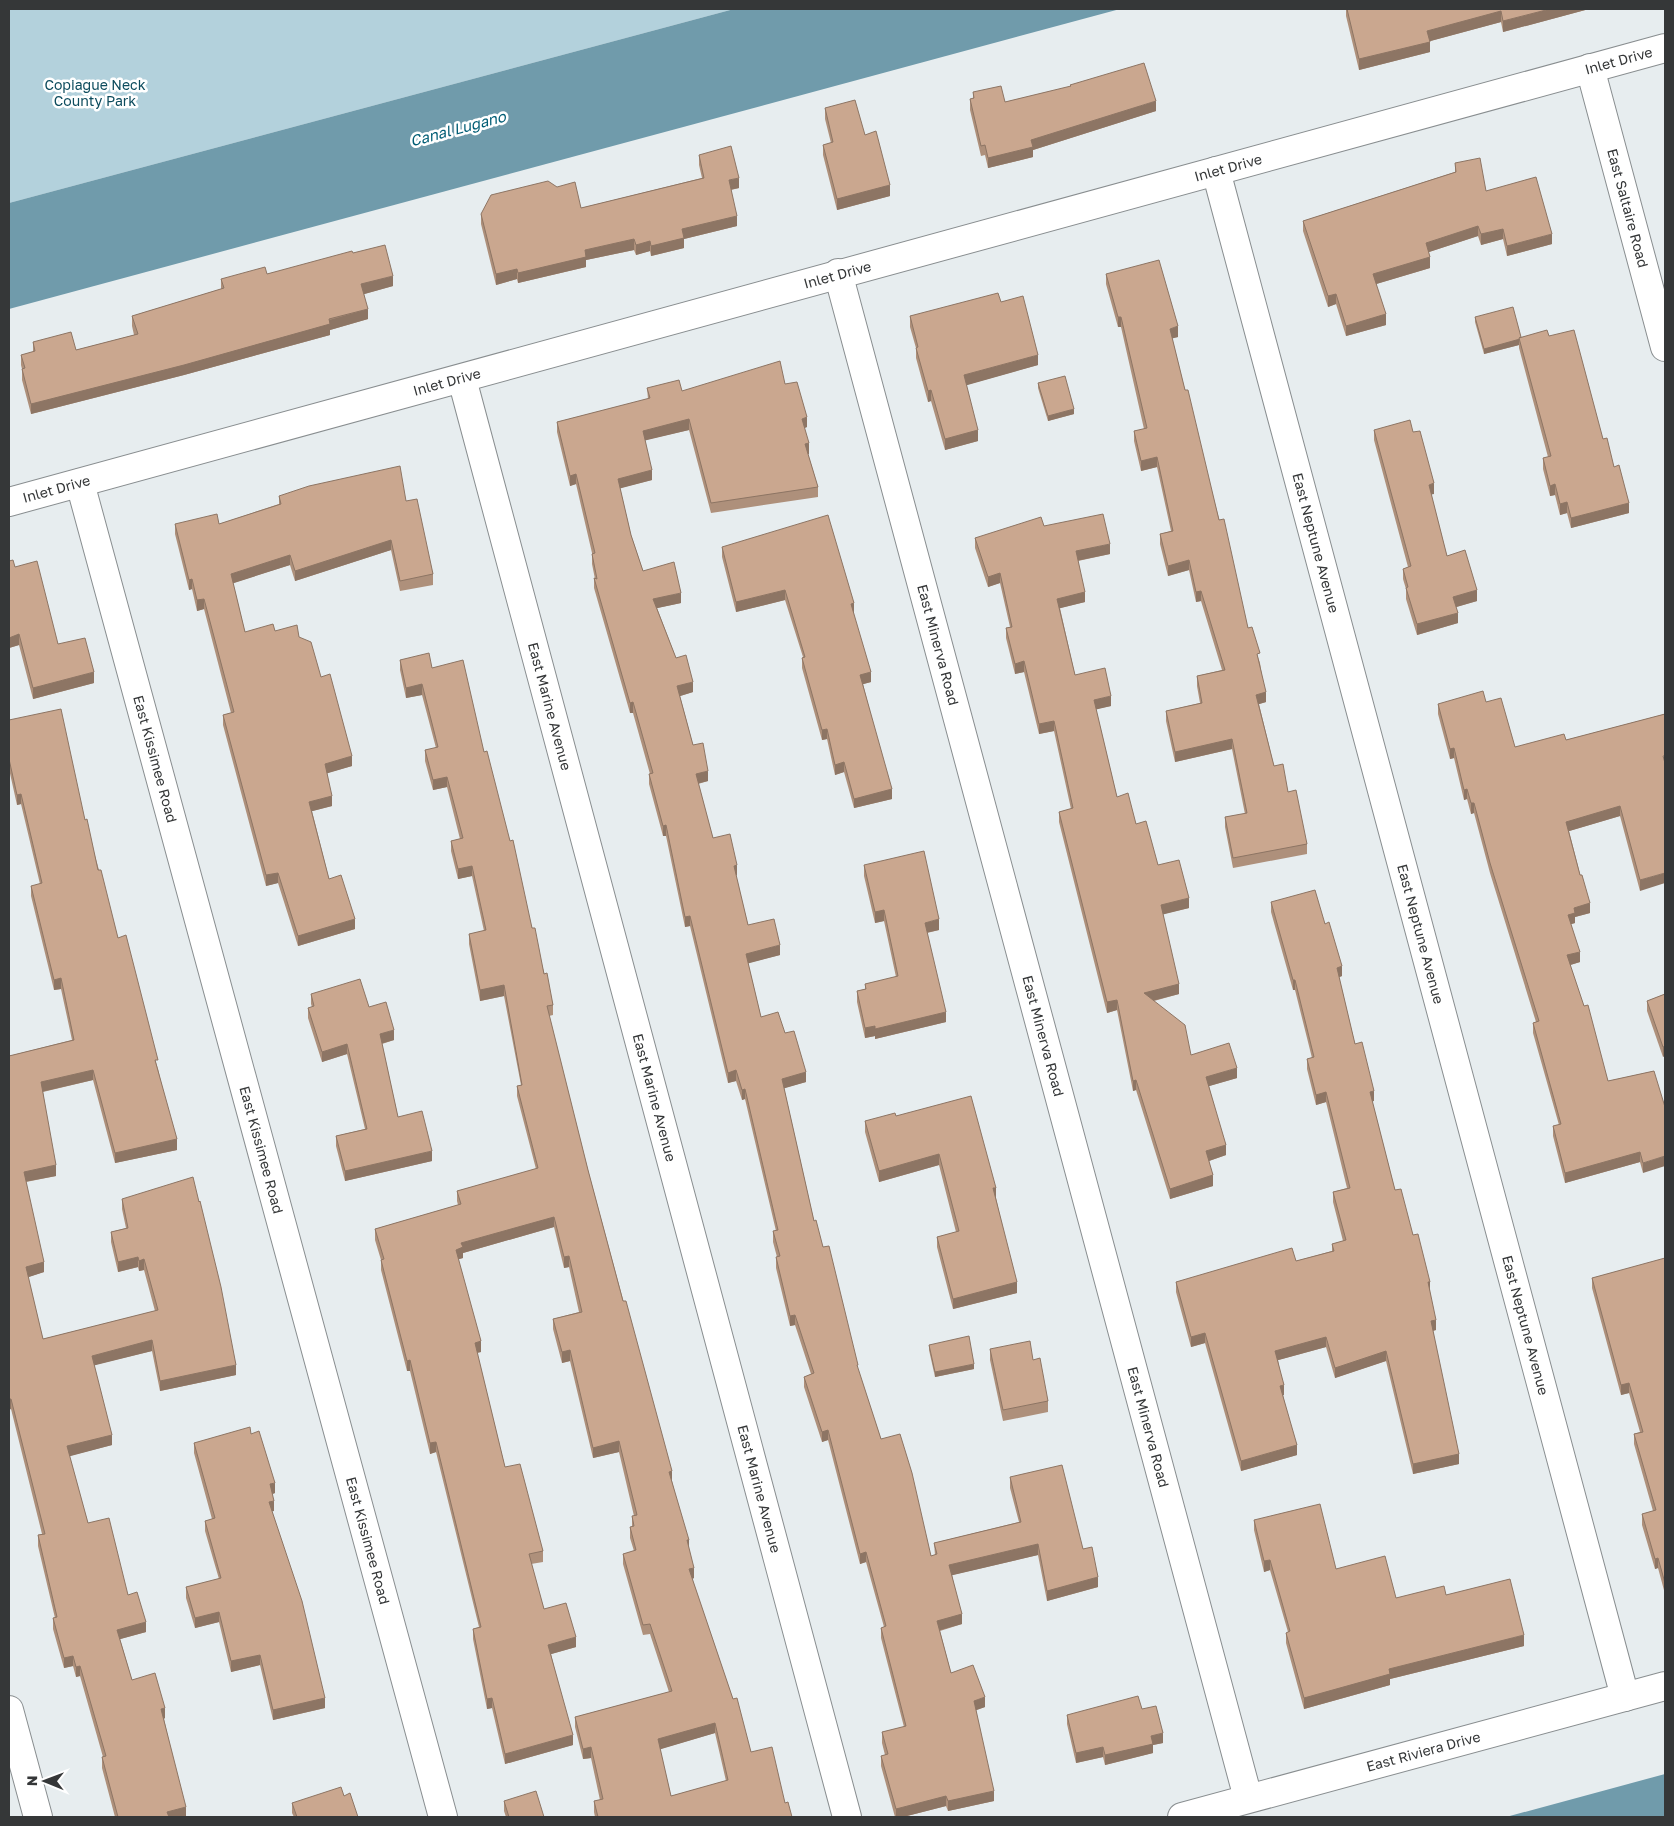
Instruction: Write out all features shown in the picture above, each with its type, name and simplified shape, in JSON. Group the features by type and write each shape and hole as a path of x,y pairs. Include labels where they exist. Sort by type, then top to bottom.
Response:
{"street":[{"name":"Inlet Drive","path":"9,502 462,379 838,273 1665,48"},
{"name":"East Saltaire Road","path":"1590,68 1665,347"},
{"name":"East Neptune Avenue","path":"1216,171 1625,1697"},
{"name":"East Minerva Road","path":"838,273 1248,1798"},
{"name":"East Marine Avenue","path":"462,379 848,1817"},
{"name":"East Kissimee Road","path":"80,483 443,1817"},
{"name":"East Riviera Drive","path":"1182,1817 1665,1686"},
{"path":"9,1710 38,1817"}],"green space":[{"name":"Copiague Neck County Park","path":"9,9 734,9 9,203"}],"water":[{"name":"Canal Lugano","path":"734,9 1120,9 9,309 9,203"},
{"path":"1665,1774 1665,1817 1506,1817"}],"building":[{"path":"1347,9 1550,9 1503,21 1501,11 1427,31 1430,42 1359,59"},
{"path":"1144,63 1156,101 1031,140 1033,147 988,158 985,145 981,146 970,99 974,98 973,92 1001,86 1005,102 1071,86"},
{"path":"855,100 865,135 876,131 890,185 837,199 823,145 833,142 825,108"},
{"path":"731,146 739,178 729,180 737,216 682,229 684,238 651,246 650,241 636,245 634,239 585,250 586,257 518,273 517,269 496,274 481,214 491,195 548,181 557,187 575,182 581,208 704,178 699,155"},
{"path":"1480,158 1486,191 1536,177 1552,234 1507,246 1503,229 1481,234 1478,226 1426,243 1430,257 1373,274 1386,314 1346,326 1336,294 1328,296 1303,221 1456,172 1455,163"},
{"path":"385,245 393,276 361,284 368,309 329,319 330,324 184,365 31,404 22,369 25,368 21,355 35,351 33,342 71,332 76,350 138,334 132,316 224,288 221,279 265,267 267,274 352,251 353,253"},
{"path":"1159,260 1178,326 1170,329 1185,390 1188,390 1219,520 1224,519 1248,628 1252,627 1260,653 1257,654 1266,692 1256,695 1274,766 1283,764 1288,792 1296,790 1307,844 1233,858 1225,817 1247,813 1232,739 1175,752 1166,711 1202,703 1197,676 1225,670 1201,591 1196,592 1189,560 1168,566 1160,534 1173,531 1157,457 1141,461 1134,431 1147,428 1121,317 1118,317 1106,274"},
{"path":"998,293 1001,302 1023,296 1038,355 964,375 978,430 945,439 931,390 928,391 916,348 918,347 910,316"},
{"path":"1513,307 1520,339 1484,349 1475,317"},
{"path":"1547,330 1549,336 1574,330 1603,439 1607,438 1614,467 1619,465 1629,503 1571,518 1567,502 1560,504 1555,484 1550,486 1543,458 1551,456 1519,338"},
{"path":"780,361 785,384 797,382 807,417 802,419 809,443 805,444 818,487 711,503 689,419 643,431 652,470 618,479 631,535 643,571 674,562 681,593 653,599 676,658 686,655 693,682 677,686 693,745 703,743 708,771 696,774 713,838 730,834 737,865 734,866 748,925 774,919 780,945 746,954 761,1017 778,1012 785,1033 794,1031 806,1072 782,1079 814,1221 816,1220 823,1247 829,1246 857,1365 881,1439 900,1434 912,1473 931,1556 937,1554 934,1543 1021,1522 1010,1477 1062,1465 1083,1549 1092,1547 1098,1577 1047,1591 1038,1544 949,1565 962,1614 937,1621 951,1673 973,1665 985,1697 974,1701 994,1791 948,1801 946,1796 896,1809 881,1756 888,1754 882,1732 906,1726 881,1628 886,1626 866,1552 860,1554 828,1430 822,1432 804,1377 814,1373 795,1315 790,1316 776,1257 780,1256 773,1231 778,1230 745,1089 742,1090 736,1070 728,1073 690,916 685,917 666,825 663,826 649,774 653,773 633,702 630,703 594,578 597,579 592,554 595,553 576,474 570,476 557,422 650,398 647,388 679,380 682,391"},
{"path":"1065,376 1074,409 1048,416 1038,383"},
{"path":"1410,420 1413,432 1420,431 1434,483 1429,485 1447,556 1465,550 1477,590 1453,597 1458,613 1417,624 1406,588 1408,587 1403,569 1411,566 1374,430"},
{"path":"400,466 406,501 417,499 433,574 400,581 391,540 295,571 290,555 231,574 245,632 273,624 275,631 297,625 299,637 311,642 321,677 330,674 352,756 325,764 332,796 309,802 329,879 341,875 355,919 298,936 278,873 266,875 223,715 234,712 204,599 197,600 192,579 189,580 175,524 217,514 219,524 281,504 279,496 309,486"},
{"path":"1103,514 1110,544 1076,551 1085,592 1057,599 1075,675 1105,668 1111,696 1094,700 1117,797 1128,793 1136,824 1146,821 1158,865 1179,860 1189,898 1161,905 1179,984 1144,993 1185,1025 1191,1055 1229,1043 1237,1068 1206,1077 1226,1145 1206,1151 1213,1175 1170,1189 1136,1080 1133,1081 1117,1000 1107,1002 1059,812 1073,808 1054,721 1039,724 1024,661 1015,664 1006,628 1012,627 1000,573 988,577 975,538 1041,517 1044,526"},
{"path":"828,515 854,603 851,604 871,672 860,675 892,789 854,799 844,762 835,765 827,729 822,730 802,658 805,657 785,590 736,602 722,547"},
{"path":"13,560 15,567 37,561 58,644 85,638 94,672 33,688 19,634 9,638 9,561"},
{"path":"429,653 432,668 463,660 484,752 487,751 510,841 513,840 532,928 535,928 544,974 547,973 553,1005 547,1006 588,1170 623,1301 626,1301 672,1471 669,1472 689,1540 687,1540 694,1568 689,1569 733,1699 737,1698 751,1752 772,1747 785,1803 788,1802 792,1817 598,1817 594,1801 603,1799 591,1747 583,1749 575,1717 672,1691 650,1624 643,1625 623,1554 636,1550 630,1527 634,1526 632,1516 637,1515 619,1441 593,1448 570,1350 562,1352 553,1319 582,1312 569,1256 564,1257 554,1217 461,1243 463,1247 456,1250 481,1341 475,1343 505,1467 520,1464 543,1551 529,1554 544,1609 566,1603 576,1637 548,1645 573,1735 505,1754 492,1698 487,1699 473,1629 481,1627 436,1442 430,1443 410,1360 407,1361 381,1260 384,1259 375,1229 461,1204 457,1191 538,1168 517,1086 522,1085 504,985 480,990 469,934 486,930 472,866 458,869 451,841 463,838 447,777 433,780 425,750 438,747 422,684 406,688 400,660","holes":["715,1723 728,1780 671,1796 658,1739"]},
{"path":"1483,691 1486,702 1501,698 1515,747 1564,734 1566,740 1665,714 1665,756 1663,756 1665,763 1665,873 1640,880 1620,806 1566,822 1580,875 1582,875 1590,903 1574,908 1575,913 1568,915 1580,952 1567,955 1584,1006 1588,1005 1608,1081 1654,1071 1665,1107 1665,1156 1643,1163 1640,1152 1565,1173 1553,1126 1561,1124 1533,1023 1539,1021 1490,863 1474,803 1471,803 1467,789 1464,790 1454,748 1450,749 1438,704"},
{"path":"61,709 98,870 101,870 118,938 126,935 158,1060 155,1060 177,1139 115,1153 93,1070 41,1082 56,1165 24,1172 44,1262 26,1267 43,1339 158,1310 144,1259 139,1261 138,1257 118,1262 111,1232 128,1228 122,1199 193,1177 221,1287 236,1365 160,1381 152,1340 92,1356 112,1435 67,1446 88,1523 109,1518 128,1595 137,1592 146,1622 117,1630 132,1680 155,1673 165,1708 161,1709 186,1807 167,1812 169,1817 118,1817 102,1757 106,1756 80,1666 76,1667 73,1656 64,1658 53,1618 57,1617 38,1535 45,1534 11,1399 9,1399 9,1056 74,1040 61,978 54,980 31,886 42,883 21,794 17,795 9,759 9,720"},
{"path":"924,851 939,919 925,923 946,1012 875,1029 875,1026 865,1028 857,991 866,989 865,984 898,976 884,910 875,912 864,865"},
{"path":"1315,890 1325,924 1329,922 1342,966 1337,968 1355,1044 1362,1042 1374,1091 1370,1092 1395,1190 1401,1189 1413,1235 1418,1234 1430,1282 1428,1282 1436,1320 1431,1321 1459,1454 1413,1464 1386,1351 1335,1368 1326,1337 1275,1351 1284,1385 1280,1386 1297,1445 1241,1461 1205,1333 1191,1337 1176,1282 1292,1248 1296,1261 1334,1251 1332,1244 1346,1240 1333,1192 1350,1188 1326,1092 1316,1095 1307,1059 1314,1057 1295,980 1293,980 1271,902"},
{"path":"360,979 369,1007 386,1002 394,1030 380,1034 398,1117 422,1111 432,1151 345,1171 336,1136 367,1129 347,1044 322,1052 308,1008 314,1006 311,994"},
{"path":"1665,994 1665,1046 1663,1047 1647,1001"},
{"path":"971,1096 996,1188 993,1188 1017,1282 953,1299 937,1237 959,1231 939,1154 879,1171 865,1121 895,1113 896,1116"},
{"path":"1665,1258 1665,1583 1658,1558 1655,1559 1642,1514 1656,1510 1634,1434 1643,1432 1629,1383 1621,1385 1592,1278"},
{"path":"969,1336 974,1364 935,1372 929,1345"},
{"path":"1030,1341 1033,1360 1040,1358 1048,1401 1003,1410 990,1349"},
{"path":"250,1427 251,1434 259,1431 275,1483 270,1484 274,1501 269,1502 302,1601 325,1698 273,1710 260,1655 231,1661 219,1612 195,1618 186,1587 221,1578 205,1521 215,1518 194,1443"},
{"path":"1320,1504 1336,1569 1385,1556 1396,1598 1444,1586 1446,1595 1510,1579 1524,1635 1389,1669 1390,1674 1304,1698 1286,1633 1290,1631 1270,1560 1264,1561 1254,1520"},
{"path":"1138,1696 1142,1709 1156,1706 1163,1733 1151,1736 1153,1744 1105,1755 1103,1747 1076,1753 1067,1715"},
{"path":"341,1787 344,1796 350,1793 358,1817 297,1817 292,1803"},
{"path":"536,1791 544,1817 509,1817 504,1801"}]}
